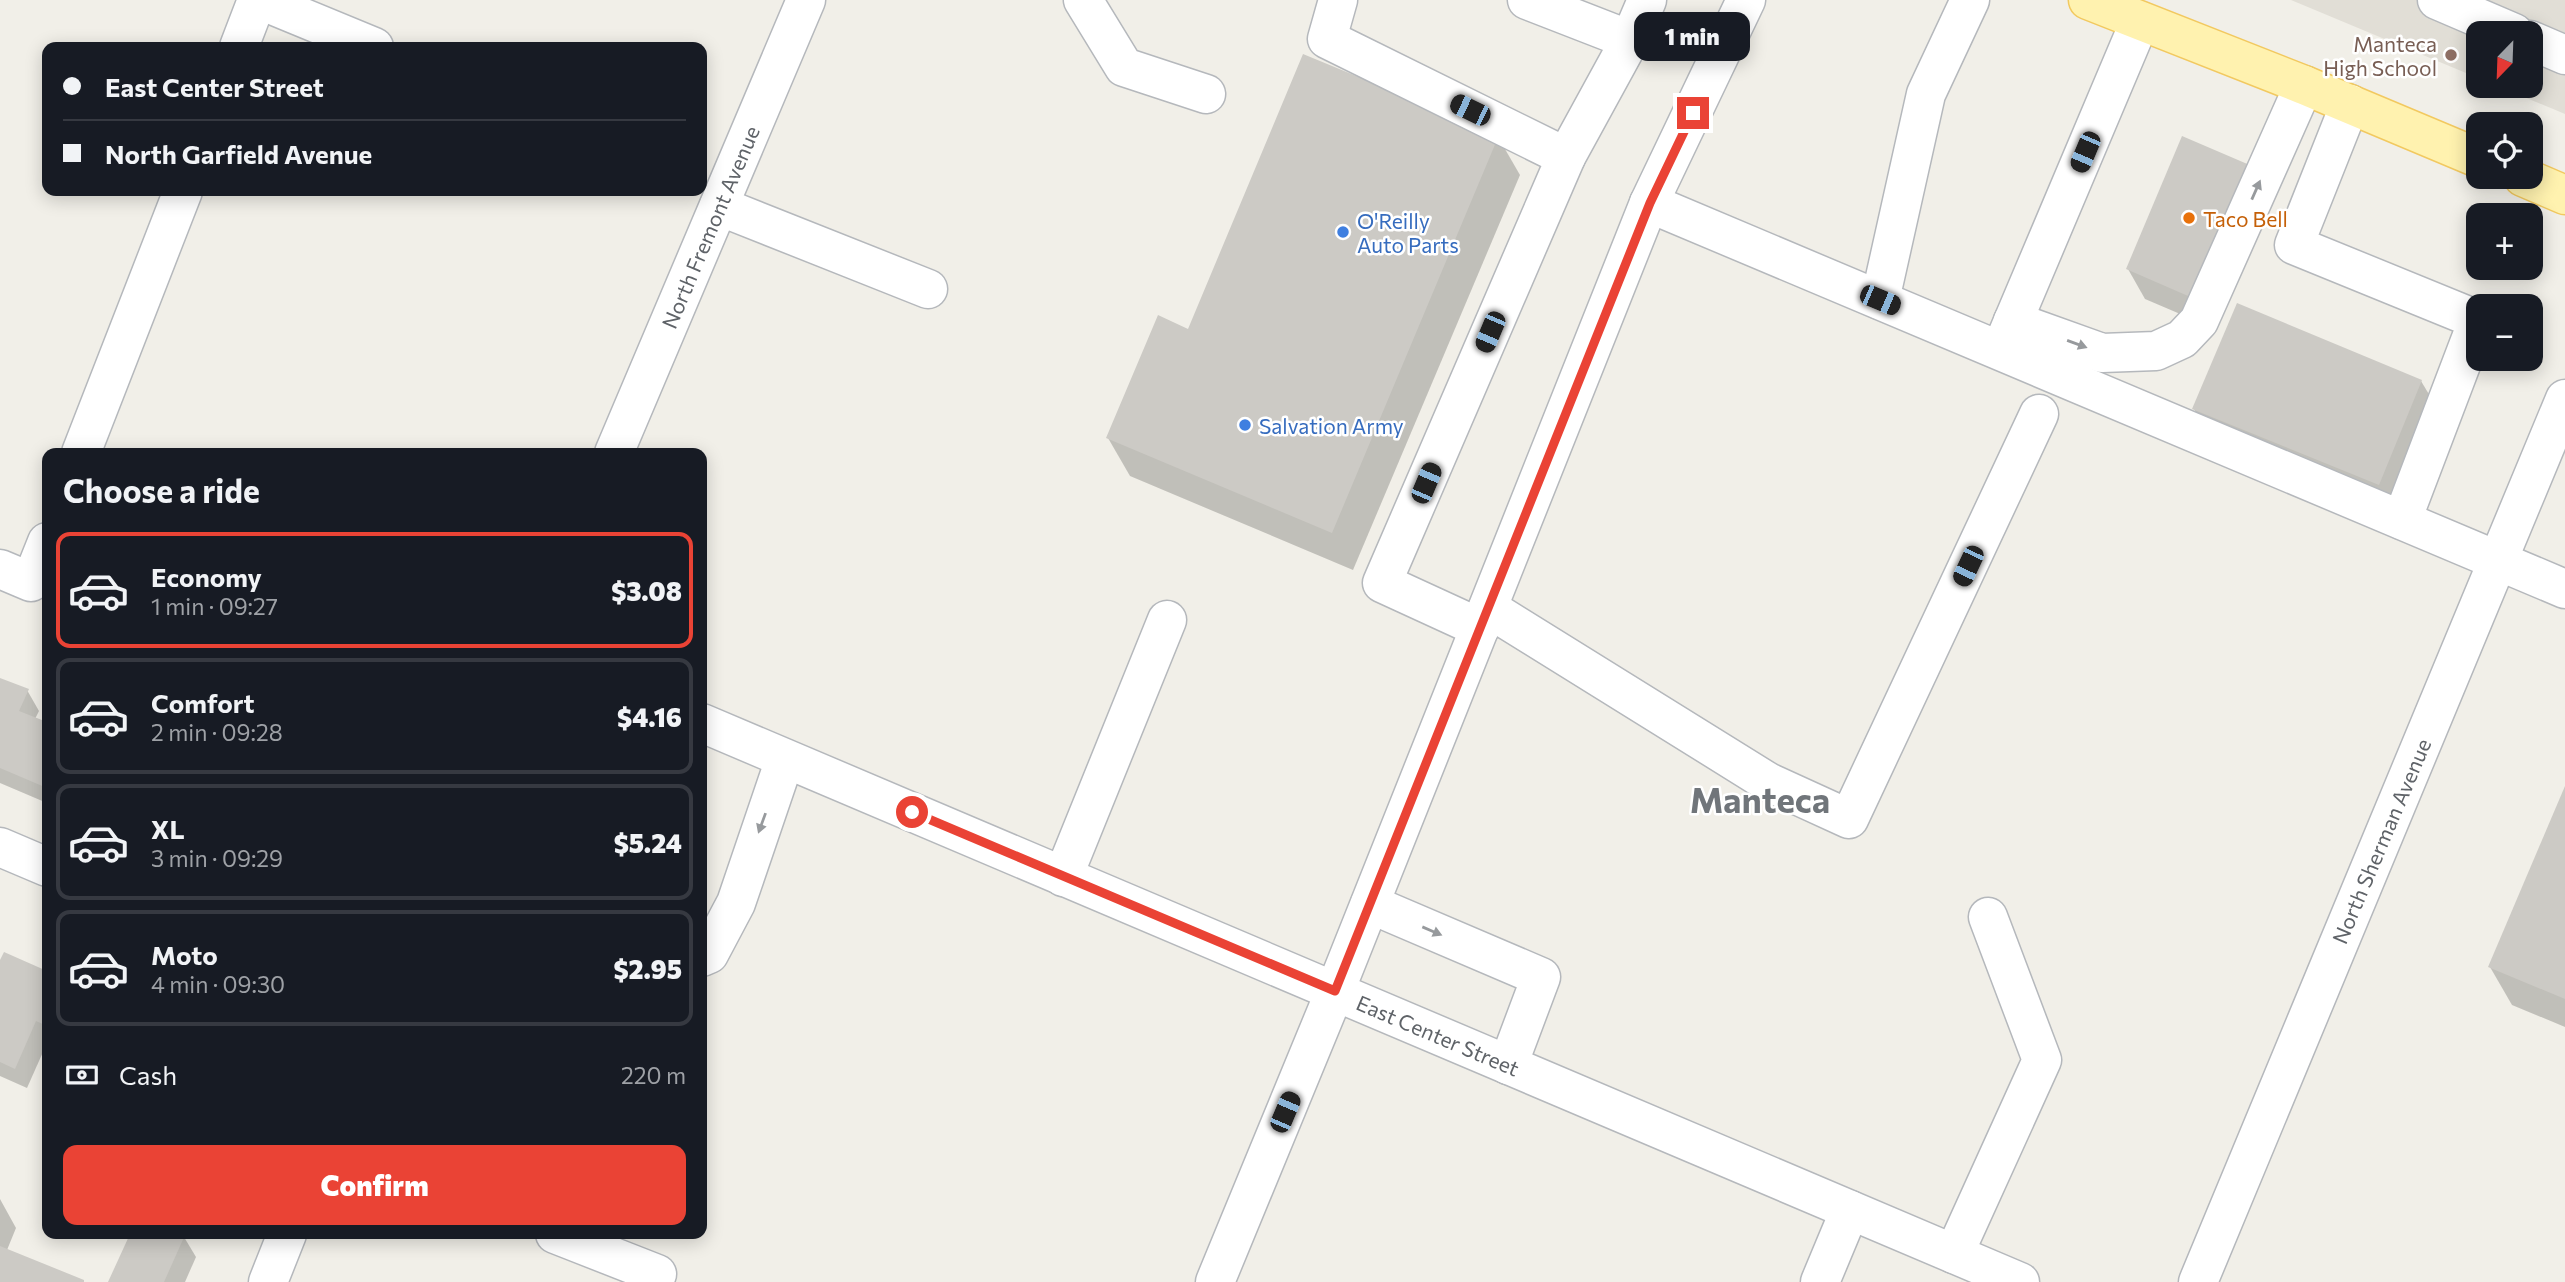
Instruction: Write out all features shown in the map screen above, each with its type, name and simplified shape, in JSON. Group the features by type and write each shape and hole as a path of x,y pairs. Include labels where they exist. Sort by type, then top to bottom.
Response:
{"main road":[{"path":"2088,0 2304,85 2466,153"},
{"path":"2543,186 2565,195"}],"street":[{"path":"241,42 259,0 362,42"},
{"name":"North Fremont Avenue","path":"616,448 715,195 806,0"},
{"path":"1083,0 1124,67 1206,94"},
{"path":"1338,0 1326,38 1566,157"},
{"path":"1527,0 1630,40"},
{"path":"1647,0 1630,40 1566,157 1382,583 1484,618 1768,782 1849,819 2039,414"},
{"path":"1214,1282 1335,991 1650,203 1746,0"},
{"path":"1880,300 1926,94 1970,0"},
{"path":"2437,0 2486,21"},
{"path":"2007,336 2140,21"},
{"path":"2543,46 2565,55"},
{"path":"1650,203 1880,300 2007,336 2102,354 2156,351 2182,339 2199,321 2304,85"},
{"path":"2350,104 2294,245 2477,320 2402,520"},
{"path":"715,195 928,289"},
{"path":"84,448 181,196"},
{"path":"2007,336 2402,520 2565,589"},
{"name":"North Sherman Avenue","path":"2198,1282 2565,399"},
{"path":"0,569 31,582 42,554"},
{"path":"1063,877 1167,620"},
{"name":"East Center Street","path":"707,725 2020,1282"},
{"path":"707,955 736,903 785,759"},
{"path":"0,847 42,865"},
{"path":"1370,904 1541,977 1508,1065"},
{"path":"1954,1254 2042,1060 1988,917"},
{"path":"1820,1282 1850,1210"},
{"path":"268,1282 285,1239"},
{"path":"568,1239 657,1274"}],"shaded area":[{"name":"Manteca High School","path":"2291,0 2565,0 2565,114 2527,98 2543,98 2543,21 2466,21 2466,73"}],"building":[{"name":"O'Reilly Auto Parts","path":"1303,54 1499,135 1332,533 1106,438 1158,315 1188,329"},
{"name":"Taco Bell","path":"2182,136 2252,166 2195,299 2126,269"},
{"path":"2237,303 2422,380 2379,485 2192,409"},
{"path":"0,678 29,689 19,711 42,720 42,786 0,768"},
{"path":"2565,786 2565,999 2488,967"},
{"path":"4,952 42,969 42,1024 36,1021 15,1069 0,1062 0,960"},
{"path":"128,1239 183,1239 164,1282 108,1282"},
{"path":"0,1246 84,1280 84,1282 0,1282"}],"place":[{"name":"Manteca High School","path":"2451,55"},
{"name":"Taco Bell","path":"2189,218"},
{"name":"O'Reilly Auto Parts","path":"1343,232"},
{"name":"Salvation Army","path":"1245,425"}],"district":[{"name":"Manteca","path":"1760,798"}],"route":[{"path":"912,812 1335,991 1650,203 1693,113"}]}
